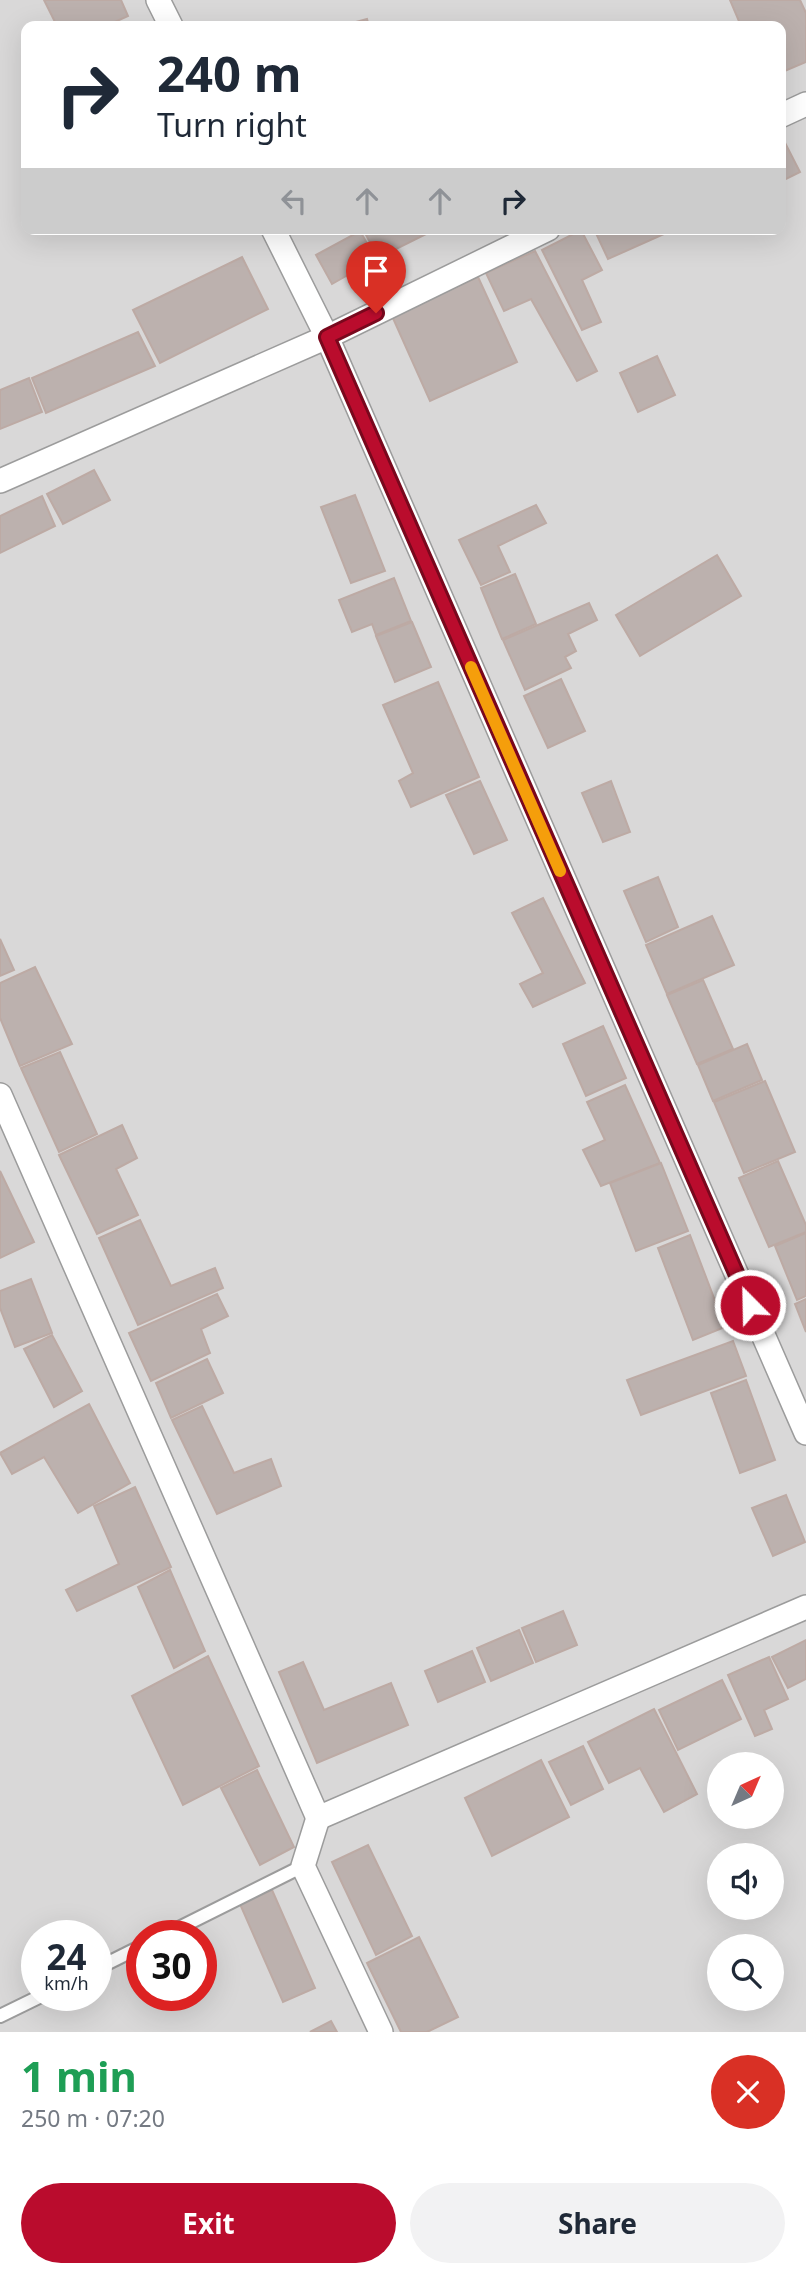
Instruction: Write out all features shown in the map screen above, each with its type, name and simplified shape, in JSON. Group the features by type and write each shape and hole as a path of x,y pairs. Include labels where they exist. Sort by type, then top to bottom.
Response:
{"street":[{"path":"158,0 168,21"},
{"path":"786,113 806,104"},
{"path":"276,235 327,337 806,1433"},
{"path":"0,481 327,337 536,235"},
{"path":"0,1095 318,1818 303,1866 381,2032"},
{"path":"318,1818 806,1607"}],"lane":[{"path":"195,1920 303,1866"},
{"path":"0,2016 21,2006"}],"shaded area":[{"path":"0,0 806,0 806,2032 0,2032"}],"building":[{"path":"44,0 121,0 128,16 117,21 54,21"},
{"path":"730,0 800,0 806,13 806,62 786,70 786,21 739,21"},
{"path":"786,145 800,172 786,179"},
{"path":"353,235 362,235 376,259 332,284 316,255"},
{"path":"366,235 424,235 378,258"},
{"path":"571,235 584,235 602,270 582,280 601,322 582,330 542,250"},
{"path":"597,235 662,235 608,259"},
{"path":"535,251 597,371 577,381 531,299 504,311 486,273"},
{"path":"242,257 268,309 160,363 133,310"},
{"path":"478,277 517,362 430,401 392,316"},
{"path":"138,332 155,366 46,413 32,378"},
{"path":"657,356 675,395 638,412 620,373"},
{"path":"29,378 42,412 0,429 0,390"},
{"path":"94,470 110,500 63,524 47,494"},
{"path":"355,495 385,571 351,583 321,507"},
{"path":"42,496 55,526 0,553 0,516"},
{"path":"536,505 546,523 498,546 510,572 481,585 459,540"},
{"path":"717,555 741,596 640,656 616,615"},
{"path":"515,574 536,624 502,639 481,588"},
{"path":"394,578 411,621 376,635 372,624 352,632 339,600"},
{"path":"589,603 597,620 568,634 576,651 565,657 571,668 525,690 503,640"},
{"path":"412,622 431,667 395,682 376,636"},
{"path":"561,679 585,731 548,748 524,696"},
{"path":"438,682 479,777 411,807 399,781 413,773 383,705"},
{"path":"480,781 507,840 474,854 446,795"},
{"path":"611,781 630,832 603,842 582,793"},
{"path":"658,877 678,927 646,942 624,891"},
{"path":"543,898 585,983 533,1007 520,984 543,973 512,913"},
{"path":"712,916 734,965 667,994 646,945"},
{"path":"0,939 14,970 0,976"},
{"path":"35,967 72,1044 20,1066 0,1018 0,983"},
{"path":"703,980 733,1049 697,1064 667,995"},
{"path":"603,1026 626,1078 586,1096 563,1044"},
{"path":"747,1044 762,1080 713,1101 698,1065"},
{"path":"60,1052 97,1134 59,1152 21,1068"},
{"path":"765,1081 795,1152 744,1173 714,1102"},
{"path":"625,1085 660,1163 601,1186 583,1150 605,1140 587,1102"},
{"path":"122,1125 137,1158 116,1169 138,1215 97,1234 59,1155"},
{"path":"778,1161 806,1225 806,1232 769,1247 739,1178"},
{"path":"661,1163 688,1231 636,1251 610,1183"},
{"path":"0,1171 34,1242 0,1258"},
{"path":"140,1220 171,1286 215,1268 223,1288 138,1325 99,1238"},
{"path":"806,1233 806,1296 797,1300 775,1246"},
{"path":"690,1235 725,1327 693,1340 658,1248"},
{"path":"31,1279 52,1333 15,1347 0,1308 0,1291"},
{"path":"217,1294 228,1316 201,1329 210,1353 151,1381 129,1333"},
{"path":"806,1299 806,1332 795,1304"},
{"path":"52,1335 82,1391 54,1407 24,1349"},
{"path":"733,1341 746,1376 641,1415 627,1380"},
{"path":"207,1359 223,1393 171,1418 156,1383"},
{"path":"746,1380 775,1460 740,1473 711,1393"},
{"path":"89,1404 130,1483 78,1513 44,1457 12,1474 0,1453"},
{"path":"202,1406 234,1473 271,1459 281,1486 217,1514 172,1420"},
{"path":"135,1487 171,1567 77,1611 66,1590 119,1564 94,1506"},
{"path":"786,1495 805,1542 773,1556 752,1508"},
{"path":"170,1570 205,1651 174,1668 138,1587"},
{"path":"563,1611 577,1645 536,1662 522,1628"},
{"path":"519,1630 533,1663 491,1681 477,1648"},
{"path":"806,1640 806,1679 788,1688 772,1657"},
{"path":"472,1651 485,1682 438,1702 425,1671"},
{"path":"208,1656 259,1766 183,1805 132,1696"},
{"path":"769,1657 788,1699 764,1710 772,1729 755,1736 728,1675"},
{"path":"303,1662 324,1710 391,1683 408,1725 317,1763 279,1672"},
{"path":"722,1680 741,1719 678,1750 659,1710"},
{"path":"654,1709 697,1794 664,1812 640,1768 609,1783 588,1742"},
{"path":"583,1746 603,1789 571,1805 549,1762"},
{"path":"541,1760 569,1817 492,1856 465,1798"},
{"path":"257,1770 294,1847 260,1865 221,1788"},
{"path":"368,1845 412,1936 376,1955 332,1862"},
{"path":"272,1890 315,1988 283,2002 240,1904"},
{"path":"419,1937 458,2017 427,2032 401,2032 367,1963"},
{"path":"331,2021 337,2032 310,2032"}],"slow traffic":[{"path":"471,667 560,871"}],"route":[{"path":"376,313 327,337 750,1305"}]}
